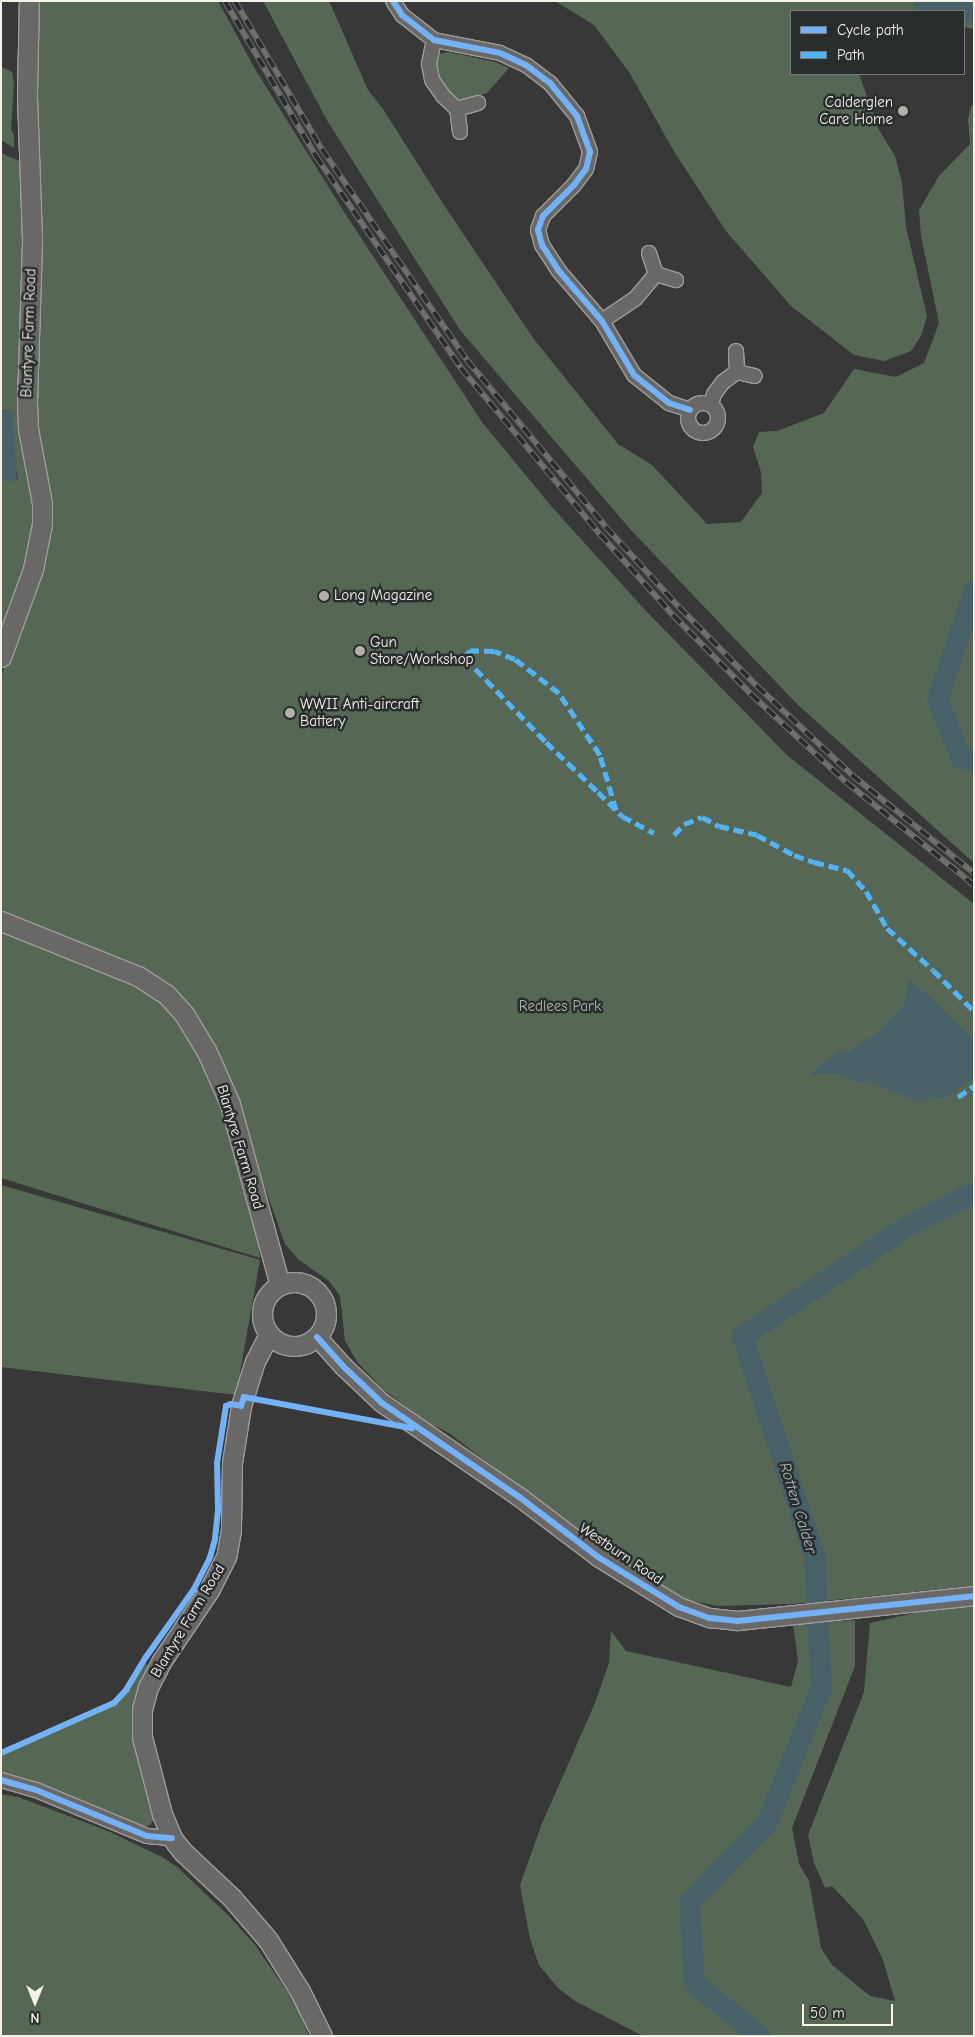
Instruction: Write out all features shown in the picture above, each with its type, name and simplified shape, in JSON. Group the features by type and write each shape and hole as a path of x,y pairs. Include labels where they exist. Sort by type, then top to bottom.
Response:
{"main road":[{"name":"Blantyre Farm Road","path":"1,657 33,569 42,524 42,503 28,428 27,402 32,247 27,93 29,1"},
{"name":"Blantyre Farm Road","path":"1,921 138,976 166,994 184,1014 207,1052 230,1104 280,1285"},
{"path":"295,1282 306,1284 322,1296 326,1306 327,1318 324,1328 317,1337 303,1345 287,1346 268,1334 263,1324 264,1304 268,1295 280,1285 295,1282"},
{"name":"Blantyre Farm Road","path":"268,1334 255,1362 241,1406 232,1463 230,1536 222,1566 210,1589 161,1662 144,1701 142,1724 144,1746 162,1814 172,1838 182,1851 232,1898 268,1940 300,1991 322,2036"}],"street":[{"path":"393,1 402,15 434,40 500,53 526,65 550,83 577,116 590,152 586,169 574,185 543,216 538,230 542,245 558,270 602,321 634,374 669,403 690,410"},
{"path":"434,40 430,64 432,80 442,96 457,108 460,132"},
{"path":"457,108 478,103"},
{"path":"649,253 656,274"},
{"path":"602,321 635,300 656,274"},
{"path":"656,274 676,280"},
{"path":"736,351 737,372"},
{"path":"711,405 714,394 723,382 737,372 755,376"},
{"path":"697,404 711,405 716,409 718,419 715,428 706,433 692,429 688,420 690,410 697,404"},
{"name":"Westburn Road","path":"317,1337 382,1403 518,1496 598,1557 679,1607 710,1618 738,1621 974,1596"},
{"path":"1,1780 36,1790 147,1836 172,1838"}],"green space":[{"name":"Redlees Park","path":"36,1 218,1 255,69 346,215 482,422 551,506 646,611 788,756 974,904 974,1586 793,1604 718,1606 683,1599 582,1535 449,1433 426,1422 383,1389 358,1363 345,1341 340,1296 329,1281 299,1260 285,1244 244,1129 183,1000 165,981 144,970 1,914 1,677 39,572 36,434"},
{"path":"263,1 329,1 368,90 383,109 442,202 533,338 618,444 652,465 707,524 741,522 762,493 761,472 753,447 759,432 777,431 824,413 854,369 896,377 924,363 939,323 921,236 919,210 939,176 970,144 968,120 971,106 974,105 974,863 797,704 631,530 460,330 328,122"},
{"path":"555,1 974,1 974,29 965,27 965,10 790,10 790,75 859,75 879,130 895,156 902,183 906,227 927,316 921,336 911,351 884,361 854,355 791,306 726,231 675,153 629,72 594,25"},
{"path":"449,52 495,62 509,68 487,93 461,102 447,92 436,75 437,57 440,54"},
{"path":"1,67 12,72 14,84 11,129 14,135 14,148 1,140"},
{"path":"1,153 24,163 35,499 34,537 1,641 1,481 17,481 18,478 14,459 12,411 1,410"},
{"path":"1,929 124,978 155,995 178,1019 216,1087 243,1175 260,1258 1,1178"},
{"path":"1,1185 260,1260 236,1395 1,1367"},
{"path":"974,1603 974,2036 643,2036 575,2001 558,1988 539,1965 530,1939 520,1885 541,1826 595,1703 609,1663 611,1631 626,1651 791,1687 798,1661 793,1624 855,1620 855,1666 792,1828 799,1864 809,1881 821,1948 832,1965 870,1996 895,2001 883,1960 863,1919 832,1886 825,1888 814,1863 808,1835 864,1692 870,1623 946,1606"},
{"path":"145,1663 151,1668 143,1682 154,1819 150,1825 141,1827 1,1775 1,1756 116,1705 130,1689"},
{"path":"1,1794 18,1797 108,1831 164,1858 177,1867 229,1916 255,1945 297,2006 309,2036 1,2036"}],"water":[{"path":"1,410 12,411 17,481 1,481"},
{"path":"910,980 938,1004 974,1040 974,1076 971,1080 948,1097 914,1101 875,1084 855,1082 845,1076 834,1074 811,1075 819,1065 829,1060 836,1052 848,1052 878,1033 904,1004"}],"waterway":[{"path":"923,1 940,8 963,10"},
{"path":"965,10 974,11"},
{"name":"Rotten Calder","path":"974,590 937,699 961,758 974,762"},
{"name":"Rotten Calder","path":"760,2036 694,1983 689,1902 767,1822 821,1687 814,1555 742,1336 905,1227 974,1192"}],"railway":[{"path":"225,1 316,156 461,368 600,534 673,615 751,694 846,782 974,885"},
{"path":"235,1 322,149 467,360 606,527 679,607 757,686 852,775 974,873"}],"marked path":[{"path":"616,810 600,755 559,693 515,659 494,651 470,650 465,658 546,742 622,816 654,833"},
{"path":"674,835 684,824 702,817 719,826 757,835 794,855 847,870 866,891 887,928 974,1011"},
{"path":"958,1097 974,1086"}],"cycle path":[{"path":"393,1 402,15 434,40 500,53 526,65 550,83 577,116 590,152 586,169 574,185 543,216 538,230 542,245 558,270 602,321 634,375 669,403 690,410"},
{"path":"317,1337 344,1367 382,1403 518,1496 598,1557 679,1607 710,1618 738,1621 974,1596"},
{"path":"1,1753 114,1703 126,1690 146,1657 194,1589 210,1557 215,1539 218,1509 217,1463 226,1406 231,1404 241,1406 244,1397 412,1428"},
{"path":"1,1780 36,1790 147,1836 172,1838"}],"place":[{"name":"Calderglen Care Home","path":"903,111"},
{"name":"Long Magazine","path":"324,596"},
{"name":"Gun Store/Workshop","path":"360,651"},
{"name":"WWII Anti-aircraft Battery","path":"290,713"}]}
